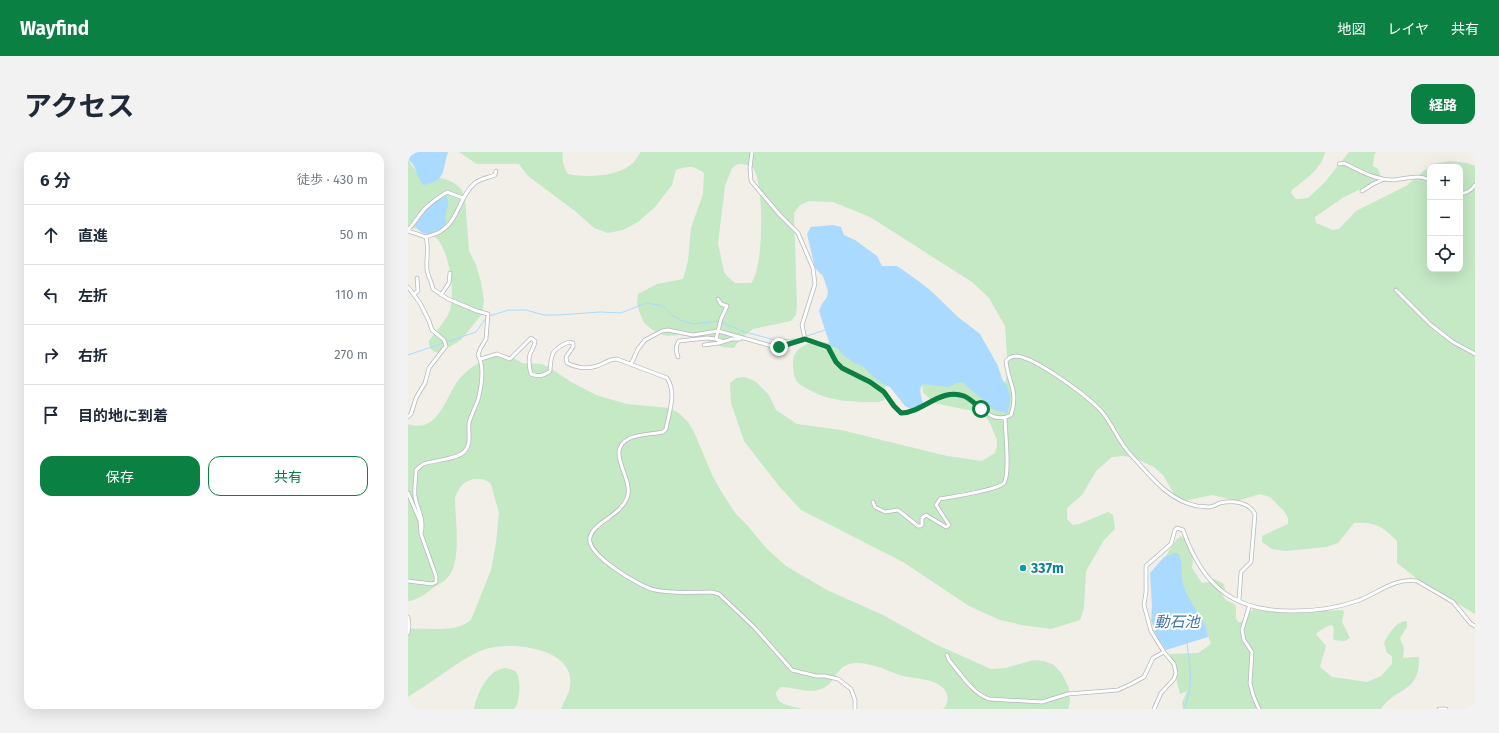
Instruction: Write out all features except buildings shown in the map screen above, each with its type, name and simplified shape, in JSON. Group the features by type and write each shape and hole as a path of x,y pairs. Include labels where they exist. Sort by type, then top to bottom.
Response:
{"street":[{"path":"752,152 750,168 751,181 779,214 798,233 813,268 815,284 802,325 805,339"},
{"path":"1340,164 1344,163 1365,174 1384,179 1422,176 1427,177"},
{"path":"463,198 447,192 430,203 408,231 426,237 441,232 456,215 466,192 474,183 481,178 495,175 496,171"},
{"path":"1362,191 1384,179"},
{"path":"1463,194 1472,190 1475,185"},
{"path":"421,534 422,528 420,510 415,497 416,470 424,464 437,462 464,453 468,448 469,423 478,399 482,378 481,359 478,355 486,339 488,314 477,311 441,295 433,289 427,271 428,244 426,237"},
{"path":"441,295 449,284 450,273"},
{"path":"414,294 418,291 417,278"},
{"path":"408,287 420,303 429,320 432,330 444,340 446,346 429,368 425,383 416,398 411,414 408,417"},
{"path":"1396,290 1431,325 1453,342 1475,354"},
{"path":"716,339 721,319 727,306 722,304 718,299"},
{"path":"631,364 638,349 645,340 662,331 668,330 692,335 719,329 746,339 779,347 805,339 828,347 836,362 842,368 870,382 884,392 901,413 909,413 941,396 957,394 965,396 990,415 1005,418 1010,414 1014,396 1006,362 1009,357 1015,356 1038,364 1087,398 1102,412 1128,452 1162,489 1172,496 1195,505 1210,507 1221,503 1231,502 1245,504 1251,508 1255,514 1251,562 1241,572 1238,600"},
{"path":"481,359 496,354 510,359 531,338 535,341 535,346 531,351 529,362 531,374 536,377 550,371 551,354 556,348 569,342 573,343 573,346 566,357 567,363 571,366 593,367 611,359 617,359 666,378 670,383 672,404 666,429 663,432 631,438 624,442 620,448 619,458 629,486 628,497 617,513 594,530 590,538 591,545 610,565 645,587 666,592 712,592 719,594 754,627 792,670 816,676 825,676 838,679 851,689 855,700 855,709"},
{"path":"678,357 676,351 679,341 707,338 721,341"},
{"path":"704,345 732,339 746,339"},
{"path":"873,502 875,507 885,512 898,510 918,526 922,525 922,518 926,515 946,527 948,526 947,520 936,505 937,501 1003,484 1005,480 1007,452 1005,418"},
{"path":"408,493 420,521 421,534 436,571 436,582 432,584 408,581"},
{"path":"1154,709 1161,693 1174,679 1176,673 1174,664 1164,652 1151,631 1144,605 1146,592 1146,566 1171,544 1177,528 1184,530 1190,550 1206,576 1220,590 1249,606 1275,611 1308,611 1343,606 1397,582 1411,580 1417,581 1453,602 1471,624 1475,626"},
{"path":"1249,606 1242,630 1244,640 1252,652 1250,683 1252,695 1259,709"},
{"path":"408,618 408,633"},
{"path":"947,655 949,660 975,691 983,697 989,699 1042,702 1068,694 1118,690 1144,677 1153,658 1164,652"},
{"path":"1439,709 1446,709"}],"green space":[{"path":"459,152 563,152 563,163 568,174 593,176 620,171 628,167 634,162 641,152 1325,152 1316,169 1292,190 1291,193 1296,199 1308,198 1325,182 1349,152 1376,152 1374,155 1373,166 1378,169 1382,179 1344,197 1315,217 1316,223 1333,230 1339,229 1356,211 1406,186 1427,168 1427,272 1463,272 1463,164 1432,164 1450,161 1467,163 1475,166 1475,614 1421,582 1397,563 1397,541 1378,526 1367,523 1354,523 1338,543 1326,547 1286,551 1272,549 1262,542 1262,536 1288,524 1288,518 1284,511 1270,497 1260,494 1237,501 1212,495 1188,500 1177,499 1163,475 1154,467 1132,457 1121,456 1112,457 1096,471 1082,495 1067,508 1067,519 1073,525 1108,512 1113,515 1115,529 1104,540 1086,571 1084,608 1080,620 1051,629 1000,620 969,606 903,562 801,510 779,486 744,441 731,403 730,383 736,378 744,377 755,381 769,395 776,410 797,424 841,430 947,456 982,461 995,453 997,447 997,440 990,423 985,416 973,411 934,403 923,392 921,374 1004,386 1008,371 1005,326 989,298 972,282 870,217 833,202 809,201 800,205 794,213 797,305 796,315 791,321 753,329 740,339 734,348 722,347 704,339 680,335 666,336 654,331 644,323 637,302 638,294 657,284 683,279 688,261 691,228 703,194 704,173 690,167 676,170 672,185 655,207 638,222 623,230 608,233 594,228 575,211 528,176 519,164 477,164","holes":["738,164 752,167 756,175 759,188 761,205 760,243 755,275 751,283 735,283 724,272 718,243 725,186 732,168"]},
{"path":"408,158 412,166 419,174 445,179 454,183 461,189 465,197 469,251 476,265 481,282 484,301 482,314 461,340 439,353 431,349 429,346 429,341 449,313 452,284 448,261 440,242 429,233 422,230 408,228"},
{"path":"815,342 839,343 886,381 884,400 878,402 859,402 832,399 814,393 800,384 796,380 794,374 794,356 801,347"},
{"path":"495,356 514,358 522,363 542,364 596,395 627,404 669,408 679,413 688,422 694,432 713,477 736,514 767,549 786,566 827,590 883,615 935,644 991,669 1005,668 1034,660 1044,661 1054,665 1062,674 1069,688 1070,701 1068,709 943,709 947,701 945,690 934,682 903,676 875,666 852,663 839,670 831,682 824,688 809,691 781,687 776,692 777,697 781,702 789,706 802,709 561,709 568,695 570,686 569,673 563,663 553,655 540,650 511,646 486,649 468,657 408,697 408,629 441,629 457,627 471,620 491,570 499,513 491,484 486,480 474,479 467,481 461,486 455,498 457,539 455,561 452,570 448,577 441,583 418,598 408,601 408,424 419,426 428,424 441,411 461,377 477,364"},
{"path":"1181,536 1190,546 1193,559 1192,568 1202,583 1210,582 1214,579 1224,584 1225,589 1223,596 1226,600 1236,605 1236,618 1238,622 1241,622 1253,609 1283,613 1342,610 1344,612 1342,622 1350,638 1345,641 1334,640 1334,628 1332,625 1316,634 1326,646 1320,667 1332,677 1367,682 1381,676 1392,664 1392,656 1387,653 1384,643 1399,623 1407,621 1407,627 1400,638 1404,648 1403,658 1419,658 1416,678 1411,684 1387,702 1381,709 1183,709 1182,703 1187,691 1180,694 1170,654 1198,653 1211,644 1201,616 1187,596 1183,585 1180,557 1165,557 1177,539"},
{"path":"505,668 515,671 519,678 519,696 514,709 474,709 479,693 488,678 497,670"}],"water":[{"path":"408,152 448,152 440,178 436,181 423,185 414,166 408,159"},
{"path":"446,196 448,204 445,227 437,232 425,234 415,225 424,211"},
{"path":"833,225 841,227 844,235 855,240 877,256 882,266 897,266 913,277 930,290 958,317 980,334 998,366 1002,379 1007,386 1010,397 1007,413 994,410 962,382 956,383 949,387 923,384 920,390 923,403 911,409 905,406 890,387 884,385 864,367 856,364 842,354 836,347 833,346 831,348 819,311 827,297 828,291 823,276 815,268 807,234 811,227"},
{"name":"動石池","path":"1178,553 1180,557 1184,587 1204,623 1208,637 1166,650 1156,635 1151,620 1152,606 1150,573 1164,557"}],"waterway":[{"path":"489,316 509,310 526,310 544,315 600,312 621,313 646,303 659,305 665,308 673,316 693,324 719,321 745,332 775,340 798,339 825,330"},
{"path":"408,355 476,332 486,318"},
{"path":"1184,709 1190,684 1187,643"}],"place":[{"name":"337m","path":"1023,568"}],"route":[{"path":"779,347 805,339 828,347 836,362 842,368 870,382 884,392 901,413 909,413 941,396 957,394 965,396 981,409"}]}
